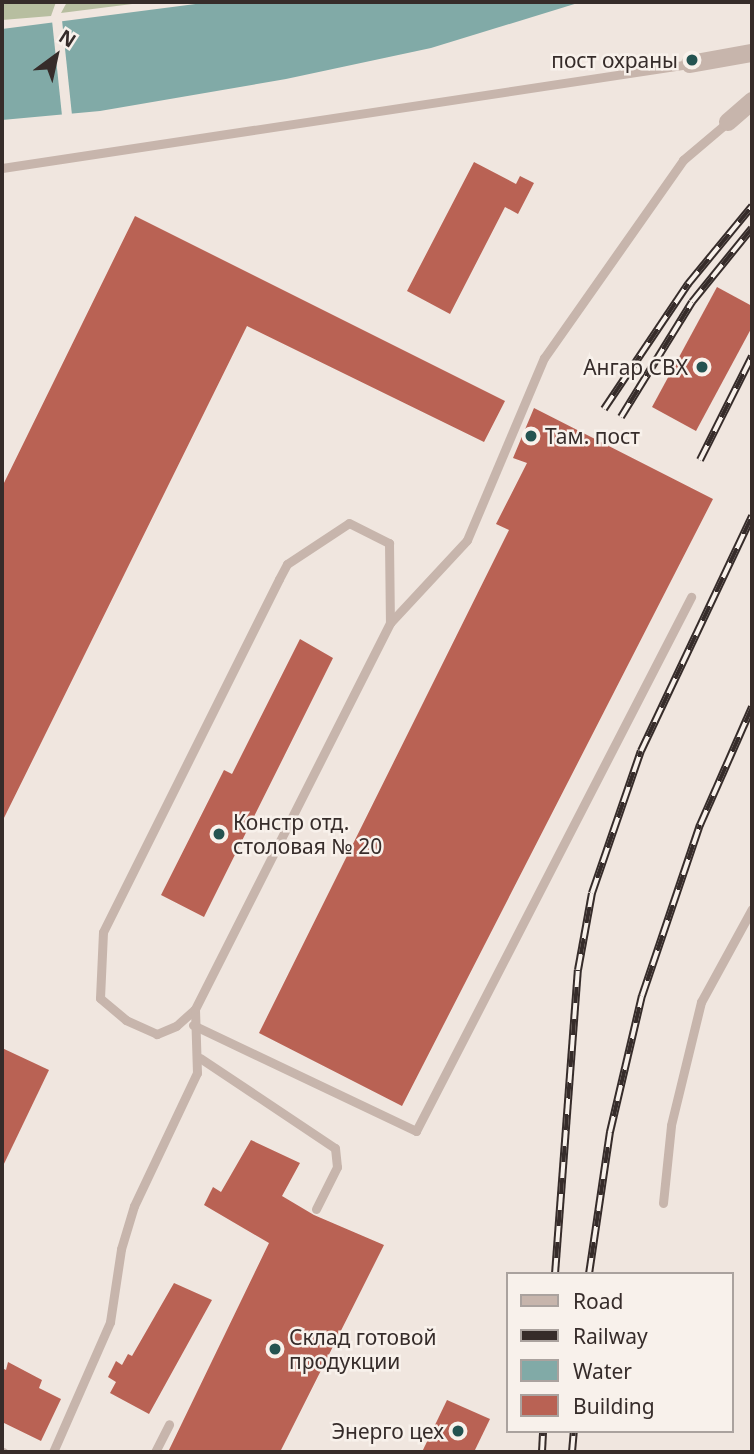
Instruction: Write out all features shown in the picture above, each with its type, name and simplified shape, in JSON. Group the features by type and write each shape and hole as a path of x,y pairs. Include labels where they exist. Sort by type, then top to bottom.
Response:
{"street":[{"path":"690,64 752,53"},
{"path":"728,122 752,101"}],"lane":[{"path":"2,167 690,64"},
{"path":"53,1452 110,1322 121,1249 134,1206 200,1058 193,1025 195,1009 390,622 467,540 544,358 683,160 728,122"},
{"path":"195,1009 176,1026 157,1034 126,1020 100,998 103,932 267,603 287,564 349,523 389,543 390,622"},
{"path":"193,1025 416,1131 691,597"},
{"path":"663,1203 671,1125 701,1002 720,960 752,909"},
{"path":"200,1058 335,1149 337,1167 316,1209"},
{"path":"156,1452 169,1424"}],"green space":[{"path":"2,2 56,2 51,16 2,20"},
{"path":"67,2 148,2 61,13"}],"water":[{"path":"211,2 581,2 431,48 286,79 100,111 2,120 2,29"}],"pier":[{"path":"62,20 72,117 62,119 52,21"}],"building":[{"path":"474,162 516,184 520,176 534,183 518,214 505,207 450,314 407,291"},
{"path":"135,216 505,401 484,442 247,326 2,822 2,487"},
{"name":"Ангар СВХ","path":"717,287 752,306 752,327 696,431 652,407"},
{"path":"534,408 713,499 402,1106 259,1033 509,530 496,524 527,463 513,458"},
{"name":"Констр отд. столовая № 20","path":"300,639 333,658 204,917 161,895 224,770 232,774"},
{"path":"2,1048 49,1070 2,1168"},
{"name":"Склад готовой продукции","path":"251,1140 300,1163 282,1196 314,1215 384,1245 280,1452 168,1452 269,1243 204,1205 213,1187 221,1192"},
{"path":"174,1283 212,1300 149,1414 110,1393 116,1382 108,1377 116,1361 122,1365 128,1354 132,1356"},
{"path":"8,1362 42,1380 39,1388 61,1399 41,1441 2,1422 2,1368 6,1370"},
{"name":"Энерго цех","path":"447,1400 490,1419 474,1452 422,1452"}],"railway":[{"path":"604,409 688,284 752,206"},
{"path":"621,417 692,302 752,228"},
{"path":"700,460 752,356"},
{"path":"555,1272 578,970 592,893 641,751 752,516"},
{"path":"589,1272 610,1132 642,996 700,825 752,707"},
{"path":"542,1452 543,1433"},
{"path":"572,1452 574,1433"}],"place":[{"name":"пост охраны","path":"692,60"},
{"name":"Ангар СВХ","path":"702,367"},
{"name":"Там. пост","path":"531,436"},
{"name":"Констр отд. столовая № 20","path":"219,834"},
{"name":"Склад готовой продукции","path":"275,1349"},
{"name":"Энерго цех","path":"458,1431"}]}
